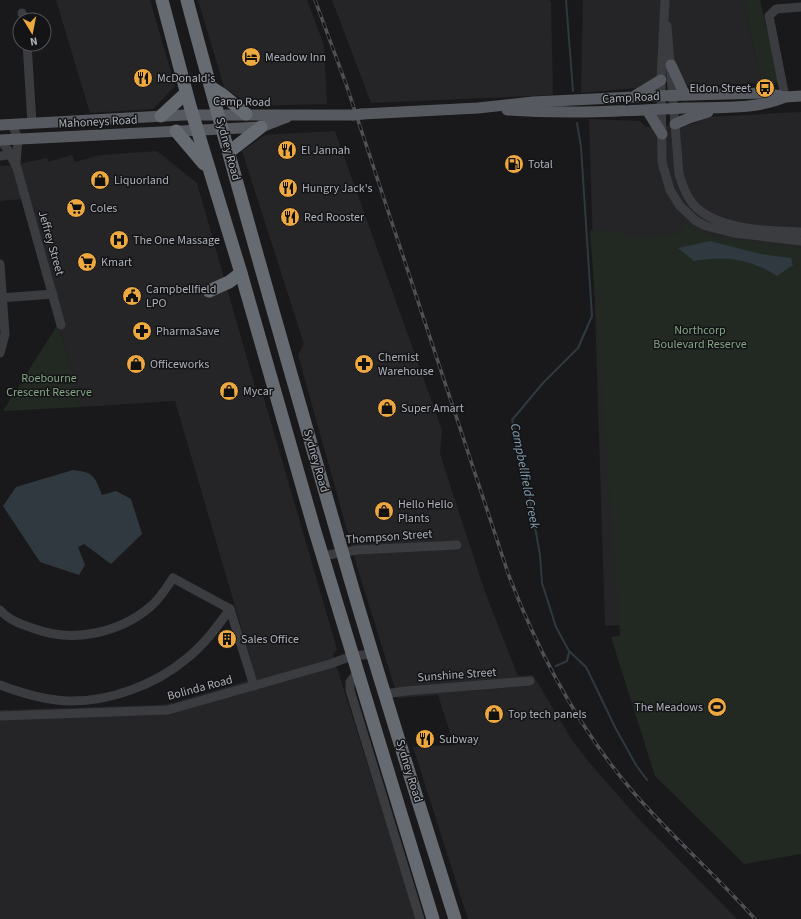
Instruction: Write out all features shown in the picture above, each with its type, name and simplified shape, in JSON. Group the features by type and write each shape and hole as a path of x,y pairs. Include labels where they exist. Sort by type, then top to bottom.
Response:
{"highway":[{"name":"Sydney Road","path":"162,0 192,114 241,273 354,663 407,855 433,919"},
{"name":"Sydney Road","path":"186,0 212,88 251,237 342,552 455,919"},
{"path":"212,88 246,114"},
{"path":"161,116 186,93"},
{"path":"229,152 261,127"},
{"path":"176,131 210,172"},
{"path":"209,291 229,282 241,273"}],"main road":[{"path":"671,65 685,95"},
{"path":"634,97 661,80"},
{"name":"Camp Road","path":"192,114 291,116 358,115 478,108 533,102 667,95 765,93 785,97 801,96"},
{"name":"Camp Road","path":"478,108 572,113 662,110 770,104 785,97"},
{"path":"675,124 695,115 732,106"},
{"path":"647,110 662,134"},
{"name":"Mahoneys Road","path":"0,125 192,114"},
{"name":"Camp Road","path":"197,130 223,130 261,127 291,116"},
{"path":"136,118 137,132"},
{"name":"Mahoneys Road","path":"0,140 197,130"}],"street":[{"path":"665,0 661,80 674,109 679,174 683,188 693,204 706,215 725,223 745,228 801,232"},
{"path":"785,97 769,20 771,13 776,9 801,7"},
{"path":"665,13 671,65 667,95 662,110 662,162 670,190 680,206 696,221 706,226 734,233 801,241"},
{"path":"28,52 32,123"},
{"name":"Jeffrey Street","path":"12,124 18,139 13,154 62,325"},
{"path":"0,140 13,154"},
{"path":"0,156 13,154"},
{"path":"0,264 1,298 5,334 0,353"},
{"path":"1,298 53,294"},
{"name":"Thompson Street","path":"322,556 357,550 457,545"},
{"path":"0,610 23,625 44,633 62,636 81,636 108,630 136,617 158,600 173,578 230,609 254,686"},
{"path":"0,685 18,692 68,701 103,697 134,689 167,674 187,659 208,639 230,609"},
{"name":"Bolinda Road","path":"0,716 168,710 330,664 354,663 373,654"},
{"name":"Sunshine Street","path":"385,694 530,681"},
{"name":"Sydney Road","path":"407,855 420,919"}],"shaded area":[{"path":"56,0 150,0 175,86 153,109 90,113"},
{"path":"198,0 307,0 324,45 327,104 251,106 224,87"},
{"path":"332,0 549,0 551,2 553,95 371,103"},
{"path":"583,0 743,0 762,83 690,87 680,79 651,80 636,88 581,93"},
{"name":"Northcorp Boulevard Reserve","path":"801,112 801,612 605,626 589,119 640,121 646,127 693,124 708,117"},
{"path":"335,131 442,430 440,454 485,592 518,676 533,675 572,740 589,762 637,817 737,919 468,919 413,747 454,745 438,695 398,698 359,573 298,355 304,344 242,151 265,135"},
{"path":"157,151 197,183 254,383 255,396 263,395 337,649 333,655 416,919 0,919 0,710 158,705 173,703 256,678 175,401 81,407 58,324 19,164 47,158 48,162 72,155 75,162 101,155"},
{"path":"13,165 22,199 0,201 0,166"},
{"path":"710,241 761,254 791,258 793,265 777,276 767,270 747,262 737,260 717,258 694,261 678,248"},
{"path":"73,470 85,472 93,476 102,495 116,491 131,499 142,534 111,564 84,544 78,547 85,565 79,575 40,562 3,506 16,487"}],"green space":[{"path":"743,0 760,0 779,83 762,83"},
{"name":"Northcorp Boulevard Reserve","path":"687,222 711,236 801,248 801,854 744,864 655,776 611,637 620,636 590,230 619,232 626,237 677,235"},
{"name":"Roebourne Crescent Reserve","path":"58,324 81,407 3,411"}],"waterway":[{"name":"Campbellfield Creek","path":"566,0 573,91"},
{"name":"Campbellfield Creek","path":"577,123 581,147 592,316 578,348 543,383 512,420 526,477 540,555 542,583 556,627 569,651 586,667 616,729 636,765 647,780"},
{"path":"556,666 567,661 569,652"}],"railway":[{"path":"315,0 346,84 509,576 533,634 578,717 614,768 634,793 755,919"}],"place":[{"name":"Meadow Inn","path":"251,57"},
{"name":"McDonald's","path":"143,78"},
{"name":"Eldon Street","path":"765,88"},
{"name":"El Jannah","path":"287,150"},
{"name":"Total","path":"514,164"},
{"name":"Liquorland","path":"100,180"},
{"name":"Hungry Jack's","path":"288,188"},
{"name":"Coles","path":"76,208"},
{"name":"Red Rooster","path":"290,217"},
{"name":"The One Massage","path":"119,240"},
{"name":"Kmart","path":"87,262"},
{"name":"Campbellfield LPO","path":"132,296"},
{"name":"PharmaSave","path":"142,331"},
{"name":"Officeworks","path":"136,364"},
{"name":"Chemist Warehouse","path":"364,364"},
{"name":"Mycar","path":"229,391"},
{"name":"Super Amart","path":"387,408"},
{"name":"Hello Hello Plants","path":"384,511"},
{"name":"Sales Office","path":"227,639"},
{"name":"The Meadows","path":"717,707"},
{"name":"Top tech panels","path":"494,714"},
{"name":"Subway","path":"425,739"}]}
